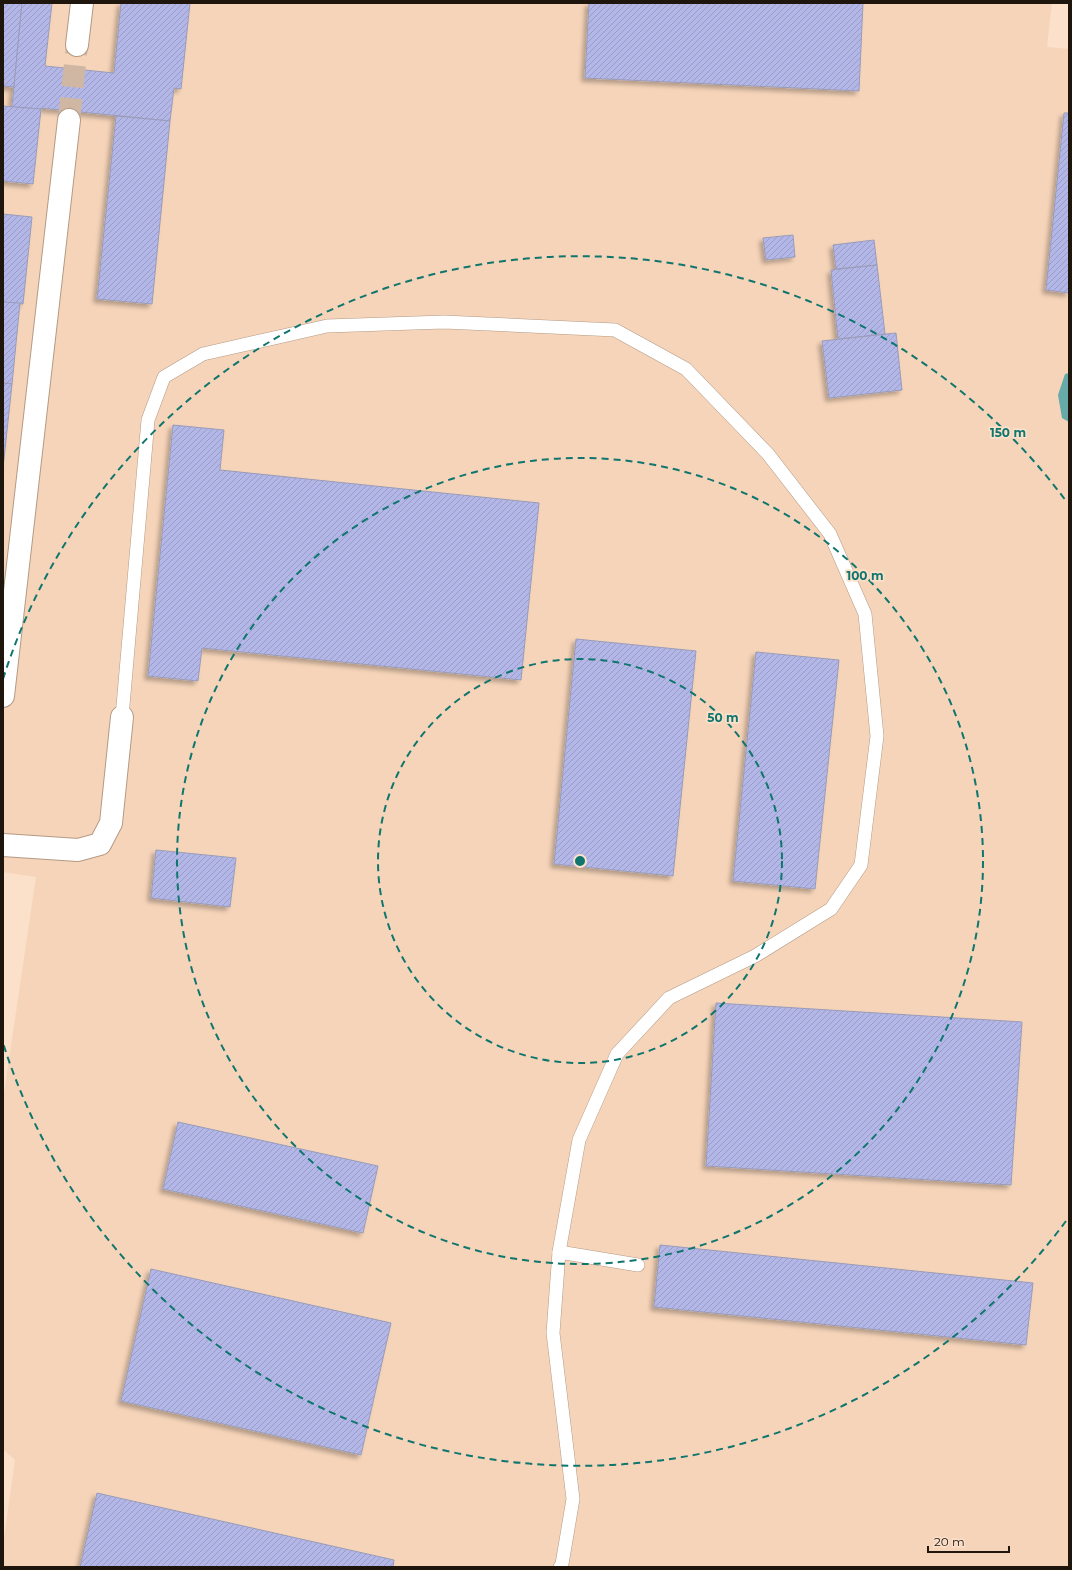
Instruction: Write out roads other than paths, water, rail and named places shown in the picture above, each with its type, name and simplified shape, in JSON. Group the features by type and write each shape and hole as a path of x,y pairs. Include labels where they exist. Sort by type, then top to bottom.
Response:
{"street":[{"path":"77,45 82,3"},
{"path":"3,696 69,120"},
{"path":"3,845 78,850 100,844 111,823 122,717"}],"lane":[{"path":"122,717 148,420 164,377 203,354 328,326 444,322 615,330 686,369 768,454 830,534 866,614 877,736 861,865 831,909 755,956 668,998 617,1054 579,1140 559,1252 553,1333 573,1499 562,1564 560,1567"},
{"path":"559,1252 638,1265"}],"water":[{"path":"1069,373 1069,422 1062,418 1058,395 1065,374"}],"tunnel":[{"path":"69,120 77,45"}]}
